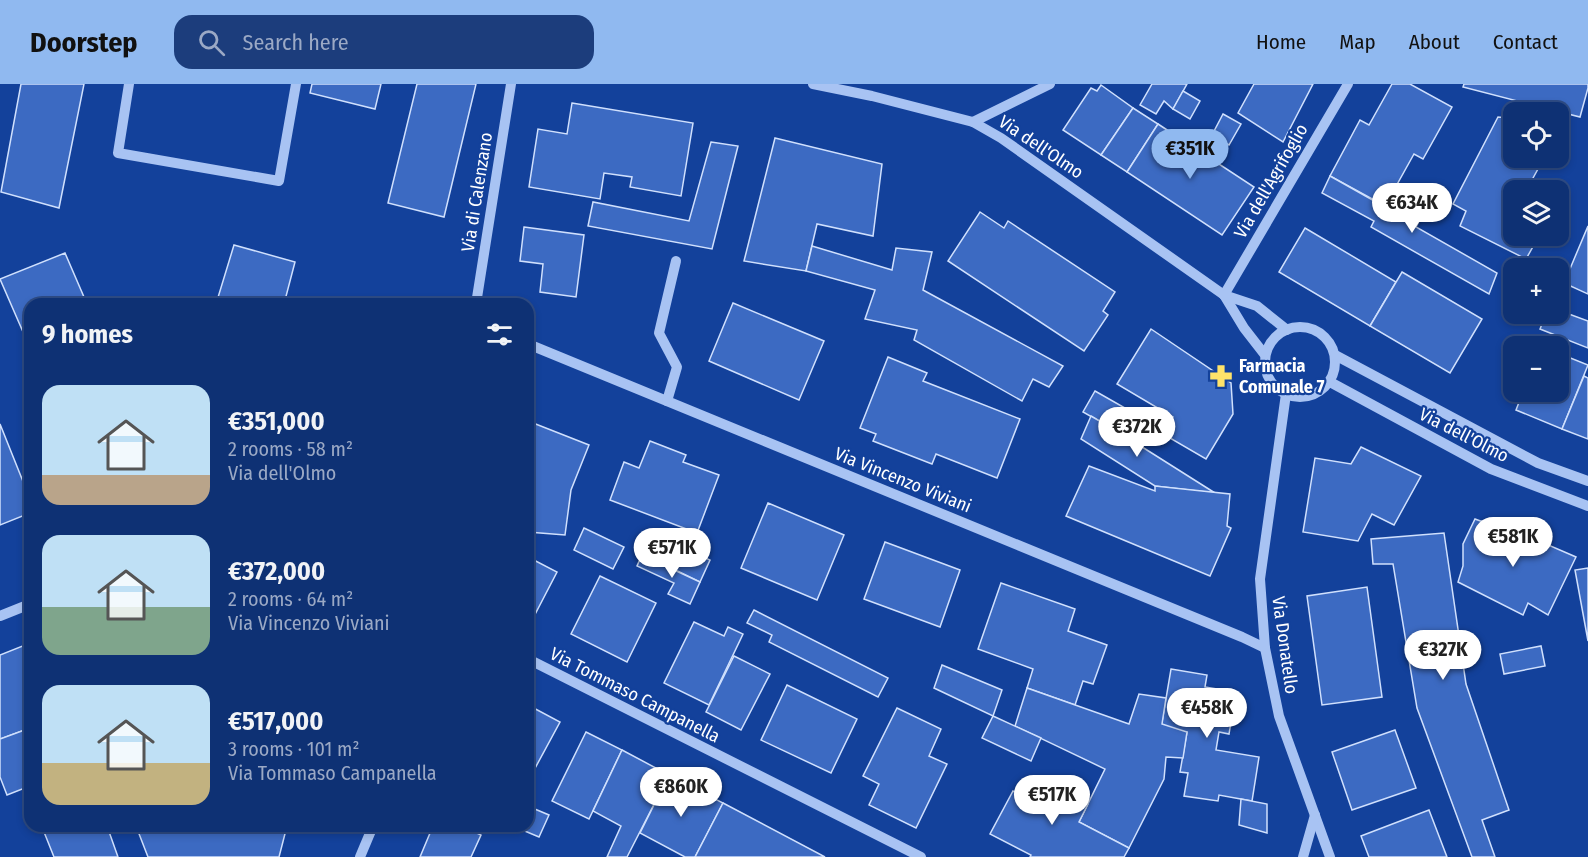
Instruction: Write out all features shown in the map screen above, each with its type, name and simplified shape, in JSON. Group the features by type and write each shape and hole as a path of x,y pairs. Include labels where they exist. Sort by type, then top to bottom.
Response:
{"street":[{"path":"129,84 118,153 279,181 296,84"},
{"name":"Via di Calenzano","path":"477,298 511,84"},
{"name":"Via dell'Olmo","path":"813,84 872,96 973,122 1001,138 1224,295 1257,306 1287,330 1298,327 1316,331 1330,343 1335,355 1528,458 1588,481"},
{"path":"973,122 1050,84"},
{"name":"Via dell'Agrifoglio","path":"1224,295 1348,84"},
{"path":"667,401 677,367 659,333 676,261"},
{"name":"Via dell'Olmo","path":"1224,295 1244,328 1265,355 1268,377 1274,386 1286,394"},
{"path":"1265,355 1276,336 1287,330"},
{"name":"Via Vincenzo Viviani","path":"534,346 1264,648"},
{"path":"1286,394 1303,398 1314,395 1330,382 1335,367 1335,355"},
{"name":"Via dell'Olmo","path":"1330,382 1491,469 1588,506"},
{"name":"Via Donatello","path":"1286,394 1260,579 1264,648 1279,716 1330,857"},
{"path":"0,616 24,606"},
{"name":"Via Tommaso Campanella","path":"534,662 921,857"},
{"path":"1303,857 1315,814"},
{"path":"360,857 370,832"}],"building":[{"path":"21,84 84,84 59,208 1,192"},
{"path":"312,84 381,84 375,109 310,93"},
{"path":"417,84 476,84 444,217 388,203"},
{"path":"1152,84 1187,84 1173,109 1164,101 1156,114 1140,105"},
{"path":"1254,84 1313,84 1283,142 1238,113"},
{"path":"1392,84 1410,84 1452,107 1423,159 1414,154 1385,206 1330,176 1360,120 1369,125"},
{"path":"1464,84 1588,84 1580,117 1569,114 1569,102 1522,102 1463,87"},
{"path":"1101,85 1133,108 1101,155 1063,130 1091,88 1097,91"},
{"path":"1183,91 1200,101 1190,119 1173,109"},
{"path":"572,103 693,123 681,196 630,187 632,177 604,173 600,199 529,187 538,129 567,134"},
{"path":"1133,108 1158,124 1127,172 1101,155"},
{"path":"1223,114 1241,124 1229,145 1212,135"},
{"path":"1498,117 1503,117 1503,168 1539,168 1532,180 1503,180 1503,246 1533,246 1527,258 1460,226 1466,211 1453,204"},
{"path":"1158,124 1254,187 1222,235 1127,172"},
{"path":"775,138 882,164 873,236 817,224 806,271 744,261"},
{"path":"711,142 738,146 712,249 588,226 593,202 689,221"},
{"path":"1330,176 1399,215 1406,201 1425,210 1416,227 1497,273 1489,294 1371,227 1374,221 1322,193"},
{"path":"980,212 1004,228 1008,221 1115,292 1103,311 1108,315 1084,351 948,261"},
{"path":"1588,226 1588,294 1569,285 1569,271"},
{"path":"524,227 584,235 576,297 540,292 543,264 520,261"},
{"path":"1305,228 1396,282 1370,326 1279,272"},
{"path":"234,245 295,262 286,298 218,298"},
{"path":"812,246 892,270 896,248 932,252 923,290 1063,366 1049,387 1033,379 1022,401 914,340 917,330 865,319 875,290 806,271"},
{"path":"65,253 84,298 24,298 24,334 0,279"},
{"path":"1402,272 1482,319 1450,373 1370,326"},
{"path":"733,303 824,341 799,400 709,361"},
{"path":"1569,314 1588,321 1588,348 1569,340 1569,336 1558,336 1540,329 1542,324 1569,324"},
{"path":"1151,329 1231,383 1233,414 1206,459 1163,434 1173,417 1117,384"},
{"path":"888,357 927,373 923,381 1020,419 997,478 936,454 932,464 873,441 876,434 860,428"},
{"path":"1569,357 1588,365 1562,429 1516,410 1519,402 1569,402"},
{"path":"1584,376 1588,378 1588,439 1562,429"},
{"path":"1095,391 1132,412 1120,433 1083,412"},
{"path":"1091,416 1215,493 1155,486 1081,439"},
{"path":"534,423 589,445 571,490 565,535 534,532"},
{"path":"0,424 24,484 24,515 0,525"},
{"path":"650,441 686,455 683,462 719,475 697,533 610,500 624,462 639,468"},
{"path":"1361,447 1421,476 1394,525 1372,514 1358,541 1303,532 1315,458 1351,464"},
{"path":"1089,466 1155,491 1155,486 1230,494 1227,526 1231,528 1210,576 1066,516"},
{"path":"768,503 844,535 817,600 741,568"},
{"path":"1475,519 1494,526 1495,522 1576,557 1548,615 1528,603 1523,615 1458,582 1463,566 1463,544"},
{"path":"584,528 624,547 613,569 574,550"},
{"path":"1444,533 1466,684 1509,810 1482,820 1495,857 1472,857 1417,708 1393,564 1373,564 1371,539"},
{"path":"885,542 960,570 940,627 864,599"},
{"path":"674,543 710,560 700,582 663,564"},
{"path":"642,555 700,582 690,604 668,594 674,583 637,566"},
{"path":"534,560 557,572 534,616"},
{"path":"1588,568 1588,641 1575,570"},
{"path":"600,576 656,603 627,662 571,634"},
{"path":"1001,583 1075,609 1068,631 1107,645 1093,684 1083,681 1075,705 1027,688 1033,669 978,649"},
{"path":"1367,587 1382,697 1322,705 1307,596"},
{"path":"754,610 888,678 878,697 769,642 772,635 747,623"},
{"path":"694,622 724,636 728,627 743,634 709,705 664,683"},
{"path":"24,645 24,730 0,739 0,655"},
{"path":"1541,646 1545,666 1504,674 1500,654"},
{"path":"734,656 770,674 741,730 706,712"},
{"path":"942,665 1002,690 993,716 934,688"},
{"path":"1171,669 1207,675 1205,687 1236,692 1229,734 1219,732 1216,750 1259,757 1252,801 1219,795 1218,801 1184,796 1188,773 1180,772 1187,732 1161,728"},
{"path":"787,685 857,719 831,773 761,740"},
{"path":"1027,688 1129,724 1139,694 1166,698 1162,724 1187,732 1183,758 1166,757 1164,779 1129,848 1079,822 1105,769 1015,726"},
{"path":"534,708 560,722 534,770"},
{"path":"897,708 941,729 929,756 947,764 916,828 869,805 879,784 863,776"},
{"path":"993,716 1041,738 1031,761 982,738"},
{"path":"24,730 24,788 7,795 0,777 0,739"},
{"path":"1395,730 1416,788 1352,810 1332,752"},
{"path":"586,732 622,750 589,819 552,801"},
{"path":"622,750 669,775 627,857 607,857 621,826 593,811"},
{"path":"669,775 723,803 695,857 685,857 640,833"},
{"path":"1035,777 1088,804 1079,822 1129,848 1124,857 1030,857 1031,855 990,834 1013,791 1025,797"},
{"path":"1241,799 1267,804 1267,833 1239,825"},
{"path":"723,803 825,857 695,857"},
{"path":"534,809 549,815 539,837 527,832 534,832"},
{"path":"1429,810 1447,857 1369,857 1361,836"},
{"path":"44,832 109,832 118,857 54,857"},
{"path":"138,832 285,832 279,857 148,857"},
{"path":"430,832 475,832 481,835 471,857 420,857"}],"place":[{"name":"Farmacia Comunale 7","path":"1221,376"}]}
